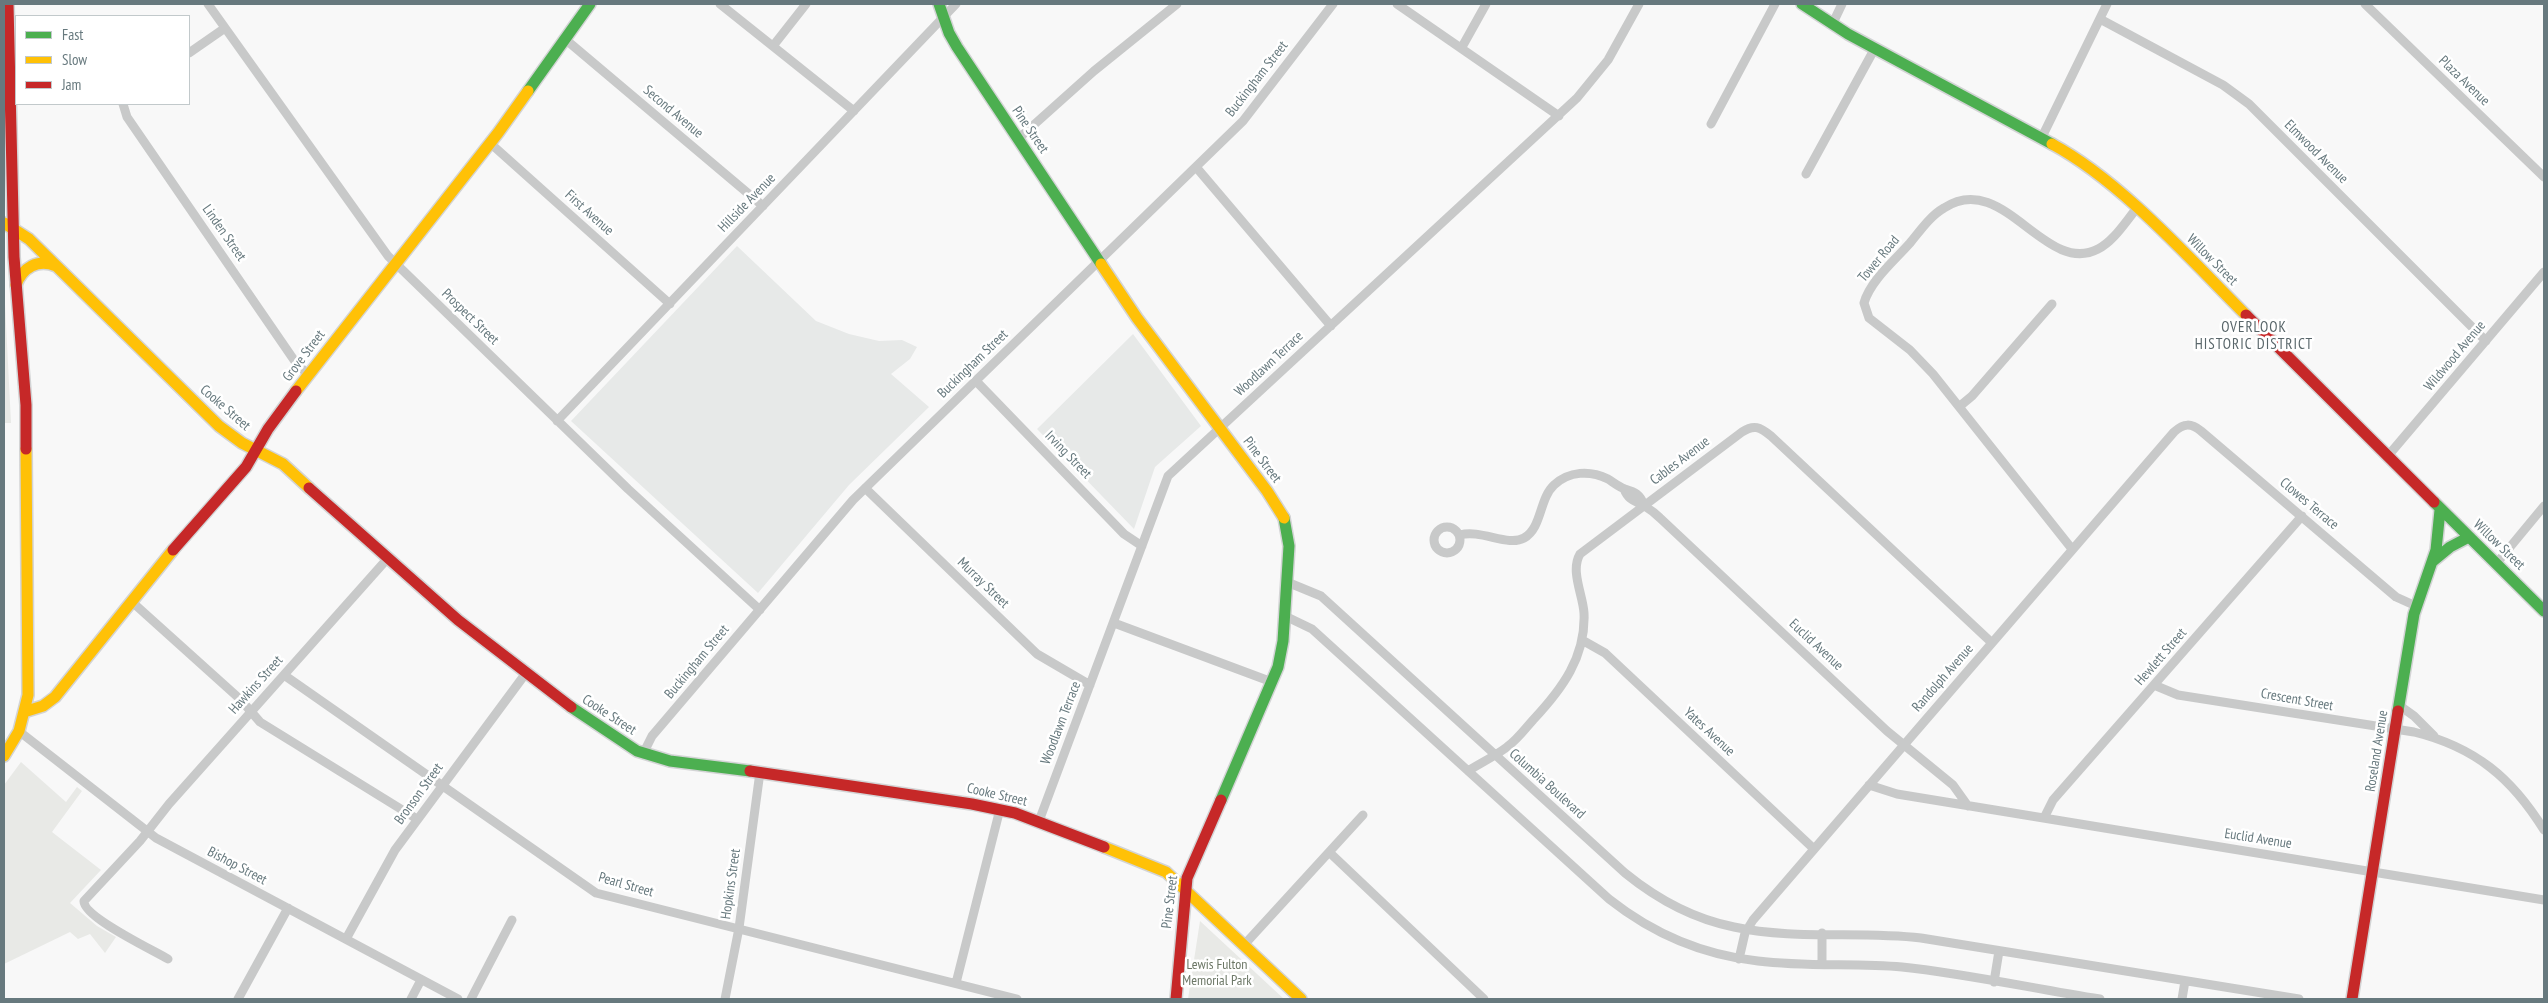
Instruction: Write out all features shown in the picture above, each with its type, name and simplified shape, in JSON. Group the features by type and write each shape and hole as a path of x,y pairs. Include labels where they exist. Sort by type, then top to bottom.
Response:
{"main road":[{"path":"4,756 20,732 27,711 29,685 26,405 16,288 8,225 6,40 8,4"},
{"name":"Grove Street","path":"27,711 43,706 52,700 131,601 238,477 268,429 308,375 490,143 590,4"},
{"name":"Pine Street","path":"939,4 943,18 957,47 1099,260 1142,324 1274,501 1284,518 1289,546 1285,616 1280,658 1272,682 1192,864 1185,889 1176,999"},
{"name":"Willow Street","path":"1802,4 1832,25 2042,137 2087,166 2137,208 2544,611"},
{"name":"Cooke Street","path":"8,225 29,239 219,426 242,443 282,464 458,620 584,717 643,754 670,761 760,772 1000,810 1038,821 1159,868 1185,889 1301,999"},
{"path":"16,288 21,274 35,264 48,262 59,268"},
{"name":"Roseland Avenue","path":"2352,999 2416,606 2437,544 2440,510"},
{"path":"2432,560 2450,547 2469,538"}],"street":[{"name":"Prospect Street","path":"208,4 395,264 628,489 760,610"},
{"path":"720,4 854,111"},
{"path":"773,46 806,4"},
{"name":"Hillside Avenue","path":"557,421 956,4"},
{"path":"1018,139 1094,71 1177,4"},
{"name":"Buckingham Street","path":"643,754 652,736 836,519 865,488 1249,114 1333,4"},
{"path":"1397,4 1462,47 1559,116"},
{"path":"1462,47 1486,4"},
{"name":"Woodlawn Terrace","path":"1038,821 1168,476 1559,116 1602,68 1638,4"},
{"path":"1711,124 1775,4"},
{"path":"1832,25 1842,4"},
{"path":"2042,137 2108,4"},
{"name":"Plaza Avenue","path":"2366,4 2544,177"},
{"name":"Elmwood Avenue","path":"2100,19 2223,85 2249,104 2486,341"},
{"path":"190,52 225,28"},
{"name":"Second Avenue","path":"565,39 763,206"},
{"path":"1806,174 1875,48"},
{"name":"Linden Street","path":"123,105 127,117 288,352 308,375"},
{"name":"First Avenue","path":"490,143 670,304"},
{"path":"1196,167 1331,326"},
{"name":"Tower Road","path":"2072,549 1960,406 1919,359 1872,321 1864,308 1865,299 1871,289 1930,220 1942,209 1953,203 1967,200 1982,200 2001,208 2058,248 2072,252 2095,251 2104,246 2137,208"},
{"name":"Wildwood Avenue","path":"2387,457 2544,272"},
{"path":"1960,406 1972,396 2052,304"},
{"name":"Irving Street","path":"976,380 1124,534 1142,546"},
{"name":"Randolph Avenue","path":"1739,959 1747,930 1814,849 1991,642 2174,432 2183,425"},
{"name":"Clowes Terrace","path":"2183,425 2193,426 2201,431 2396,597 2416,606"},
{"name":"Cables Avenue","path":"1468,771 1511,744 1558,691 1573,668 1582,640 1584,614 1576,567 1578,558 1589,546 1750,427 1758,427 1771,436 1991,642"},
{"name":"Euclid Avenue","path":"1460,535 1472,533 1510,540 1524,538 1533,529 1550,490 1560,481 1573,474 1597,474 1624,489 1632,490 1640,496 1644,505 1887,731 1905,743 1953,785 1968,806"},
{"name":"Murray Street","path":"865,488 1037,654 1090,685"},
{"path":"2496,564 2544,506"},
{"name":"Hewlett Street","path":"2044,818 2053,800 2302,516"},
{"name":"Hawkins Street","path":"168,959 108,925 83,904 85,899 147,832 388,558"},
{"name":"Columbia Boulevard","path":"1287,582 1320,596 1637,883 1693,915 1719,924 1747,930 1900,936 2298,999"},
{"path":"131,601 272,730 417,819"},
{"path":"1285,616 1312,629 1619,907 1647,925 1680,941 1739,959 1774,963 1902,967 1994,982 2063,996 2100,999"},
{"path":"1114,623 1272,682"},
{"name":"Yates Avenue","path":"1582,640 1605,653 1814,849"},
{"name":"Bronson Street","path":"346,940 391,856 526,673"},
{"name":"Pearl Street","path":"284,675 596,893 1016,999"},
{"name":"Crescent Street","path":"2154,685 2178,695 2436,738 2472,754 2500,774 2523,798 2544,830"},
{"name":"Crescent Street","path":"2400,706 2414,716 2436,738"},
{"name":"Bishop Street","path":"20,732 147,832 458,999"},
{"name":"Hopkins Street","path":"725,999 739,928 760,772"},
{"name":"Euclid Avenue","path":"1869,785 1889,793 2544,900"},
{"path":"956,983 1000,810"},
{"path":"1244,945 1363,814"},
{"path":"1329,852 1484,999"},
{"path":"238,999 288,908"},
{"path":"471,999 512,920"},
{"path":"1822,933 1822,964"},
{"path":"1994,982 1999,951"},
{"path":"411,999 421,980"},
{"path":"2182,999 2185,981"}],"shaded area":[{"path":"737,246 816,321 849,334 879,341 902,340 917,347 910,359 891,374 929,407 849,485 758,593 571,421"},
{"path":"1133,334 1201,426 1155,467 1134,529 1037,429"}],"green space":[{"path":"4,284 11,423 4,423"},
{"path":"21,762 66,802 77,787 82,791 52,832 101,870 70,903 97,926 116,937 105,953 90,934 78,939 70,932 4,964 4,785"},
{"name":"Lewis Fulton Memorial Park","path":"1200,921 1284,999 1188,999"}],"traffic: fast":[{"path":"528,91 590,4"},
{"path":"939,4 949,33 957,47 1101,264"},
{"path":"1802,4 1848,34 2052,144"},
{"path":"2434,502 2544,611"},
{"path":"2398,711 2414,614 2436,550 2440,510"},
{"path":"1221,800 1278,667 1283,641 1289,546 1284,518"},
{"path":"2433,561 2450,547 2469,537"},
{"path":"571,707 637,751 670,761 750,771"}],"traffic: slow":[{"path":"296,391 498,133 528,91"},
{"path":"2052,144 2104,178 2154,222 2246,315"},
{"path":"4,223 29,239 219,426 242,443 283,464 309,488"},
{"path":"16,285 22,274 32,266 43,263 56,266"},
{"path":"1101,264 1137,318 1267,491 1284,518"},
{"path":"4,756 19,731 28,695 26,449"},
{"path":"27,711 43,706 55,697 173,550"},
{"path":"1104,847 1166,872 1301,999"}],"traffic: jam":[{"path":"8,4 14,257 26,405 26,449"},
{"path":"2246,315 2434,502"},
{"path":"173,550 246,467 268,429 296,391"},
{"path":"309,488 458,620 571,707"},
{"path":"2352,999 2398,711"},
{"path":"750,771 972,804 1015,813 1104,847"},
{"path":"1176,999 1187,878 1221,800"}],"district":[{"name":"OVERLOOK HISTORIC DISTRICT","path":"2254,336"}]}
